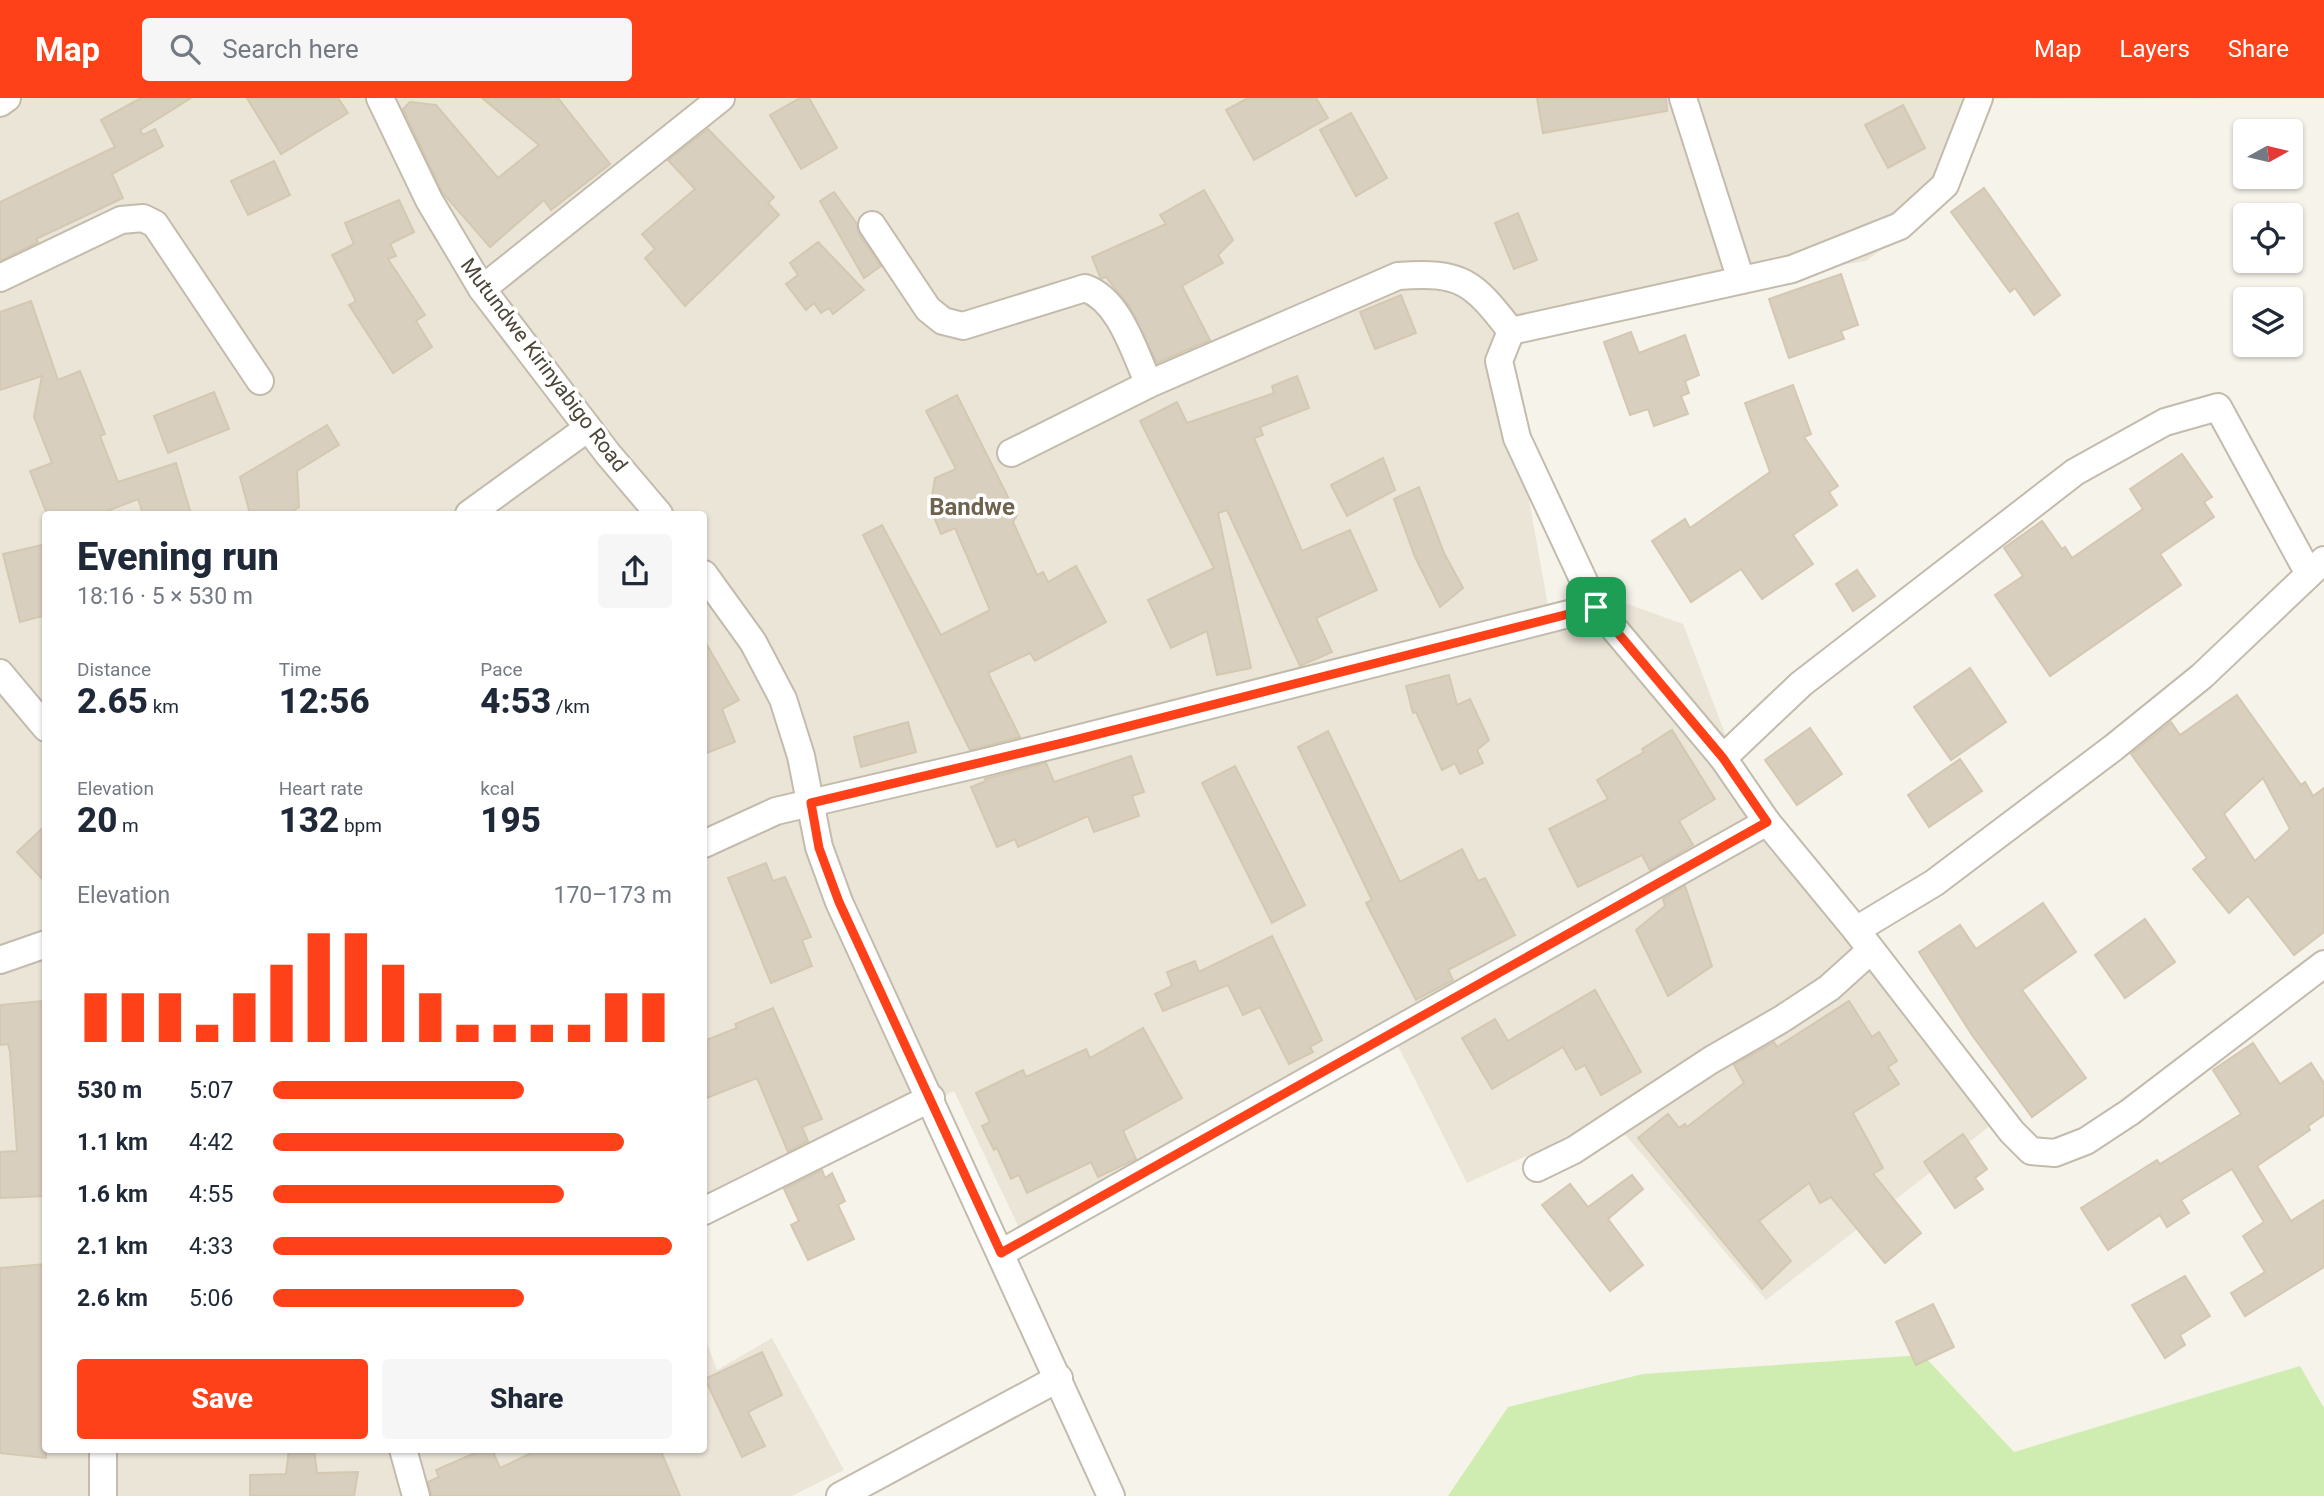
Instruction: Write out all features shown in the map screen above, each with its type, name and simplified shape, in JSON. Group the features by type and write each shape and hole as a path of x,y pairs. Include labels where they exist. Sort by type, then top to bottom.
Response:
{"street":[{"path":"0,103 7,98"},
{"name":"Mutundwe Kirinyabigo Road","path":"380,98 429,200 482,289 588,428 657,511"},
{"path":"482,289 721,98"},
{"path":"1684,98 1741,280"},
{"path":"1511,331 1792,270 1900,226 1945,185 1979,98"},
{"path":"0,278 121,220 143,218 155,224 260,381"},
{"path":"872,225 928,309 943,321 963,326 1085,288 1099,293 1114,312 1149,384"},
{"path":"1011,453 1149,384 1398,276 1427,274 1456,278 1480,292 1511,331"},
{"path":"1511,331 1499,361 1517,438 1596,607 1723,758 1767,822 2011,1132 2031,1151 2055,1153 2086,1141 2130,1112 2324,964"},
{"path":"1537,1168 1574,1150 1710,1060 1783,1019 1829,988 1863,941 2202,676 2316,568 2218,407 2165,422 2075,472 2030,505 1801,684 1723,758"},
{"path":"473,511 588,428"},
{"path":"707,578 752,642 783,699 801,756 819,848 839,902 1111,1496"},
{"path":"707,843 776,811 995,760 1596,607"},
{"path":"0,673 42,723"},
{"path":"1001,1253 1767,822"},
{"path":"0,960 42,945"},
{"path":"707,1210 931,1098"},
{"path":"840,1496 1059,1378"},
{"path":"103,1453 103,1496"},
{"path":"404,1453 416,1496"}],"shaded area":[{"path":"0,98 2324,98 1992,99 1950,200 1866,261 1717,285 1514,326 1505,366 1549,611 1625,603 1683,624 1756,814 1995,1122 1766,1300 1611,1118 1467,1183 1396,1042 1021,1232 954,1091 707,1216 707,511 42,511 42,1453 707,1453 707,1344 717,1370 772,1338 844,1470 792,1496 0,1496"}],"green space":[{"path":"1923,1355 2014,1452 2300,1366 2324,1408 2324,1496 1448,1496 1508,1407 1643,1374"}],"building":[{"path":"141,98 191,98 140,130 143,135 155,129 163,146 112,174 123,198 36,239 38,242 0,261 0,202 115,147 101,120"},
{"path":"247,98 338,98 348,113 281,154"},
{"path":"482,98 558,98 610,164 551,210 544,200 490,247 442,192 403,109 410,102 436,105 498,178 539,145"},
{"path":"800,98 809,98 837,148 801,169 770,115"},
{"path":"1248,98 1316,98 1328,118 1254,160 1226,110"},
{"path":"1537,98 1666,98 1667,111 1543,133"},
{"path":"1903,105 1925,148 1888,168 1865,125"},
{"path":"1351,113 1387,178 1356,196 1320,130"},
{"path":"708,129 774,197 768,203 779,215 685,306 645,258 655,249 642,234 695,189 668,160"},
{"path":"274,161 290,195 248,215 231,181"},
{"path":"1984,188 2060,295 2034,315 2015,288 2010,292 1951,212"},
{"path":"1204,190 1233,240 1218,255 1223,263 1182,286 1210,340 1157,363 1130,307 1106,277 1101,279 1092,257 1166,224 1160,215"},
{"path":"834,192 857,224 859,234 881,266 864,278 820,201"},
{"path":"399,200 414,232 390,244 396,256 388,259 425,315 416,321 432,347 393,373 349,305 356,301 332,255 354,244 345,223"},
{"path":"1518,213 1537,260 1514,269 1495,223"},
{"path":"818,242 864,290 833,314 829,308 821,313 814,303 806,310 786,284 798,275 790,263"},
{"path":"1841,274 1858,325 1841,331 1844,339 1789,358 1769,299"},
{"path":"1401,295 1416,333 1375,349 1360,312"},
{"path":"31,301 58,380 80,371 105,434 100,436 118,482 176,463 190,511 142,511 138,499 108,511 46,511 30,471 52,463 34,417 42,376 0,390 0,312"},
{"path":"1631,332 1639,353 1685,335 1699,375 1685,381 1689,393 1681,396 1688,414 1654,426 1648,409 1630,415 1604,342"},
{"path":"1297,376 1309,408 1260,427 1263,435 1254,438 1302,551 1350,530 1377,590 1316,618 1332,652 1300,666 1227,510 1218,513 1251,668 1217,675 1207,631 1171,648 1148,600 1214,568 1140,421 1177,402 1187,423 1274,393 1272,386"},
{"path":"1793,385 1811,434 1804,437 1838,486 1829,492 1837,505 1793,535 1813,564 1762,599 1741,569 1691,602 1652,541 1685,519 1690,528 1770,472 1745,403"},
{"path":"214,392 229,429 168,453 154,416"},
{"path":"957,395 1017,515 1013,522 1037,575 1043,572 1048,582 1076,566 1106,622 1035,661 1030,653 988,673 1020,737 970,750 863,535 882,525 941,635 990,610 955,528 941,534 930,508 935,478 956,469 926,411"},
{"path":"327,425 339,445 297,471 299,507 293,511 249,511 240,477"},
{"path":"2182,454 2212,497 2204,502 2214,517 2160,554 2181,585 2050,676 1995,595 2023,576 2004,548 2042,521 2072,558 2143,509 2130,489"},
{"path":"1383,458 1395,490 1347,516 1331,485"},
{"path":"1419,487 1444,553 1463,588 1440,607 1415,557 1394,499"},
{"path":"42,545 42,616 20,622 3,554"},
{"path":"1857,570 1875,596 1853,611 1836,584"},
{"path":"707,645 739,700 722,709 735,742 707,753"},
{"path":"1970,668 2006,722 1951,760 1914,707"},
{"path":"1449,675 1457,705 1470,699 1489,740 1477,750 1483,763 1460,774 1455,763 1442,770 1416,712 1413,713 1406,686"},
{"path":"2237,695 2301,785 2305,782 2313,796 2324,788 2324,932 2294,955 2248,896 2229,913 2193,869 2207,858 2131,754 2171,722 2180,735","holes":["2263,778 2290,829 2255,861 2224,814"]},
{"path":"908,722 916,752 861,767 854,737"},
{"path":"1810,728 1842,774 1797,805 1765,760"},
{"path":"1672,730 1715,799 1679,821 1693,845 1650,870 1642,855 1578,887 1549,829 1608,799 1597,780 1644,752 1642,749"},
{"path":"1328,731 1400,882 1462,849 1478,881 1485,878 1515,935 1448,970 1453,980 1416,1000 1366,903 1372,900 1298,747"},
{"path":"1131,756 1144,792 1132,796 1139,816 1094,832 1088,816 1018,847 1015,839 997,847 971,787 986,781 985,779 1046,763 1054,782"},
{"path":"1960,759 1982,791 1929,827 1908,795"},
{"path":"1235,766 1305,905 1272,923 1202,783"},
{"path":"42,829 42,879 17,852"},
{"path":"766,863 773,881 785,877 811,937 802,940 812,966 771,983 728,878"},
{"path":"1685,886 1712,966 1668,996 1636,930 1665,906 1663,899"},
{"path":"2043,903 2076,952 2022,990 2086,1078 2032,1117 1972,1035 1919,952 1960,925 1976,949"},
{"path":"2145,919 2175,962 2125,998 2095,955"},
{"path":"1272,936 1322,1040 1310,1047 1313,1052 1289,1064 1260,1007 1243,1015 1228,985 1163,1011 1155,994 1172,986 1167,972 1195,961 1199,972"},
{"path":"1595,990 1641,1072 1601,1095 1585,1065 1576,1070 1563,1047 1492,1089 1462,1038 1495,1019 1508,1041"},
{"path":"42,1001 42,1196 0,1198 0,1152 17,1151 10,1052 8,1044 0,1045 0,1005"},
{"path":"1849,1001 1872,1037 1879,1032 1897,1061 1888,1067 1899,1084 1853,1113 1883,1168 1873,1174 1921,1233 1885,1263 1831,1197 1820,1203 1809,1183 1759,1221 1791,1261 1762,1289 1638,1138 1668,1114 1679,1128 1685,1124 1687,1127 1744,1083 1734,1065 1774,1042 1777,1047"},
{"path":"773,1008 822,1119 802,1127 808,1141 788,1152 757,1078 707,1098 707,1040 737,1028 735,1024"},
{"path":"1143,1028 1182,1098 1123,1131 1136,1159 1098,1177 1091,1162 1027,1193 1019,1175 1011,1179 997,1148 994,1150 982,1126 990,1122 976,1093 1023,1070 1026,1077 1086,1049 1090,1058"},
{"path":"2253,1043 2280,1084 2311,1063 2324,1083 2324,1115 2308,1126 2310,1130 2257,1166 2291,1221 2324,1200 2324,1267 2245,1316 2231,1293 2265,1272 2243,1236 2264,1222 2232,1169 2181,1200 2189,1213 2167,1227 2160,1215 2108,1250 2081,1208 2157,1160 2160,1164 2241,1114 2213,1070"},
{"path":"1963,1134 1987,1169 1975,1178 1983,1189 1955,1208 1924,1162"},
{"path":"822,1170 825,1178 832,1173 845,1201 838,1205 854,1239 808,1260 791,1225 799,1221 784,1189"},
{"path":"1632,1175 1643,1189 1608,1219 1643,1265 1610,1291 1542,1205 1570,1184 1588,1207"},
{"path":"42,1264 42,1453 46,1453 46,1458 0,1453 0,1268"},
{"path":"2185,1276 2210,1316 2180,1335 2185,1345 2165,1358 2132,1305"},
{"path":"1933,1304 1954,1347 1916,1365 1896,1322"},
{"path":"762,1352 782,1395 748,1412 765,1446 742,1457 707,1378"},
{"path":"289,1453 314,1453 317,1473 358,1472 354,1496 250,1496 250,1475 286,1474"},
{"path":"475,1453 494,1453 500,1468 532,1453 662,1453 680,1496 431,1496 428,1482 439,1477 436,1470"}],"district":[{"name":"Bandwe","path":"972,507"}],"route":[{"path":"1596,607 1723,758 1767,822 1001,1253 839,902 819,848 811,803 1071,741 1596,607"}]}
